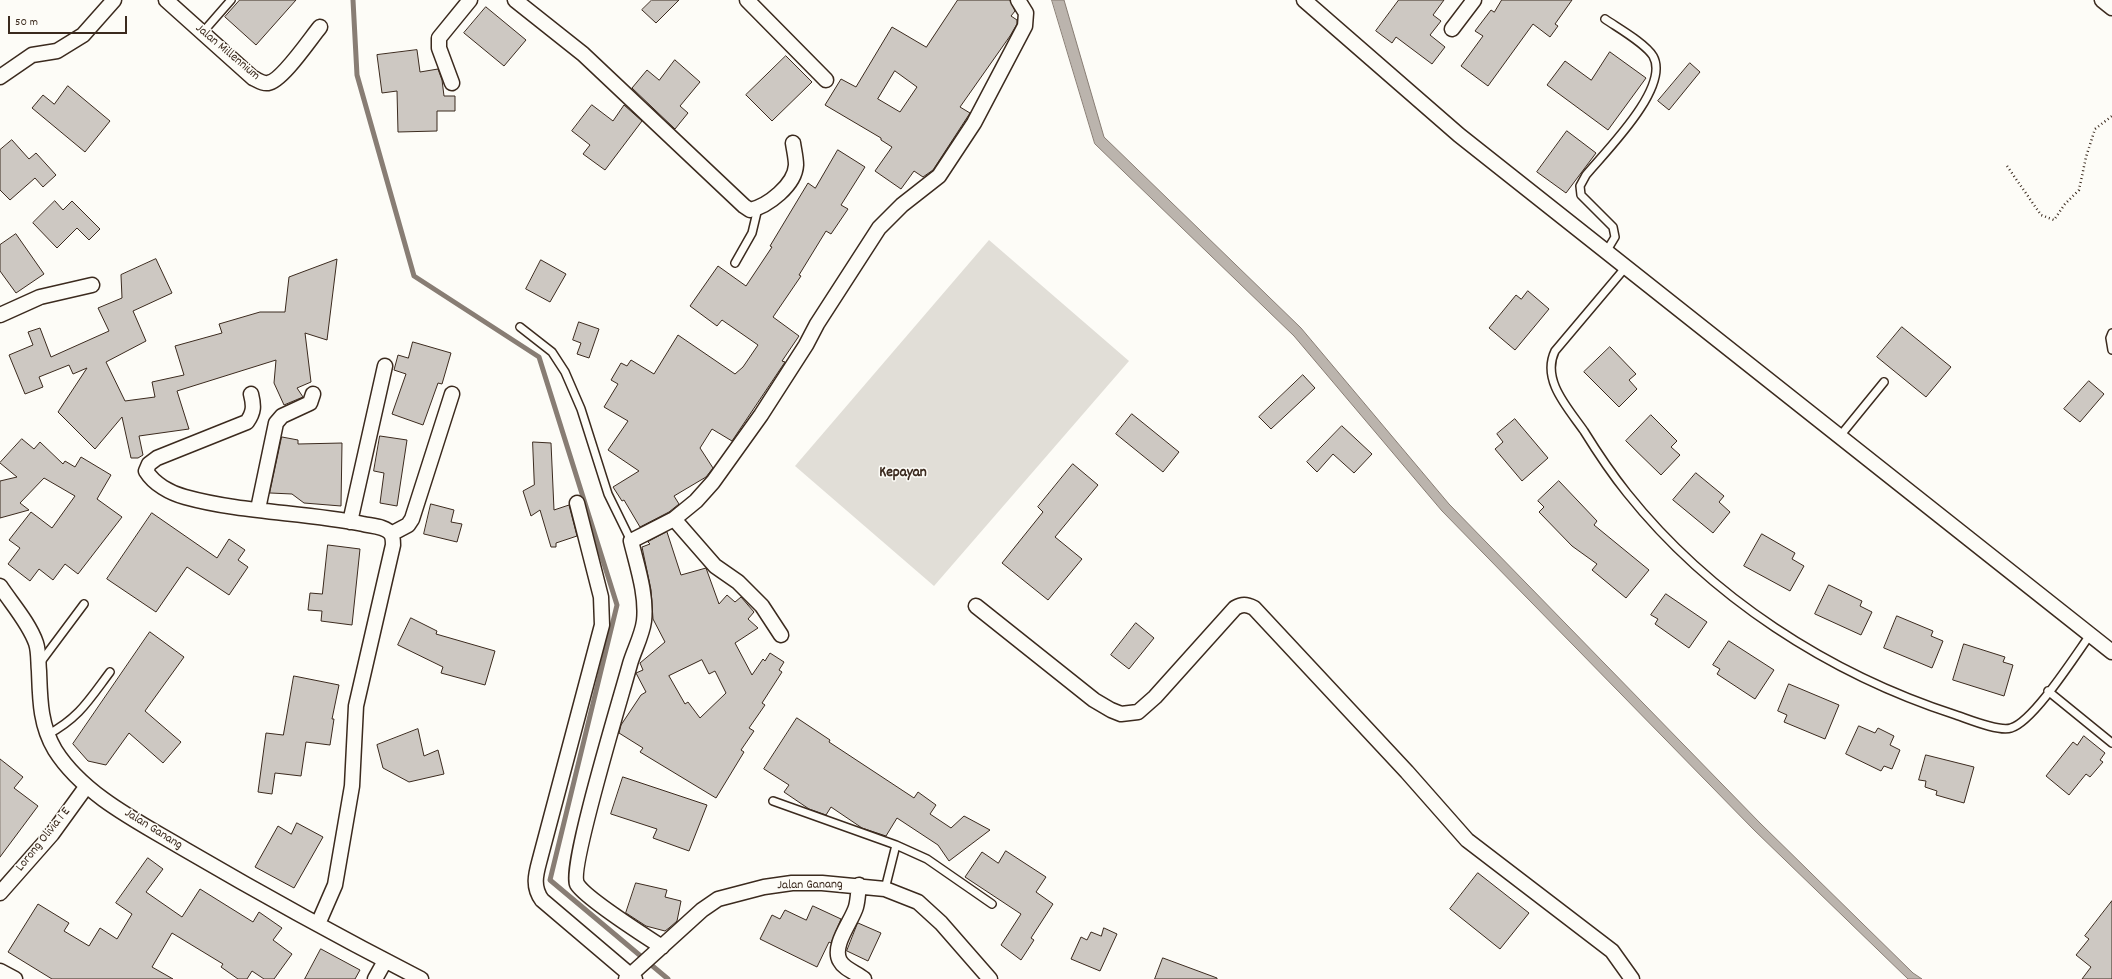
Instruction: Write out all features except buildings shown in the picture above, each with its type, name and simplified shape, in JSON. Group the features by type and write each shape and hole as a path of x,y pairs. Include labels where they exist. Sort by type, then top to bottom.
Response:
{"street":[{"path":"0,77 32,55 58,51 83,35 114,0"},
{"name":"Jalan Millennium","path":"166,0 253,78 267,83 279,77 320,27"},
{"path":"452,83 439,48 439,38 470,0"},
{"path":"515,0 583,54 750,210 758,208 787,186 793,176 796,166 793,143"},
{"path":"747,0 826,80"},
{"path":"658,949 595,900 578,885 575,877 580,846 611,730 644,621 641,583 631,541 674,519 696,501 713,482 761,415 806,345 817,324 879,228 902,205 939,176 974,123 1025,26 1026,13 1018,0"},
{"path":"1304,0 1459,135 1625,268 2112,652"},
{"path":"1452,29 1474,0"},
{"path":"2102,0 2112,8"},
{"path":"0,315 40,297 92,285"},
{"path":"350,522 385,366"},
{"path":"251,394 254,405 253,412 247,422 157,458 149,464 146,471 151,479 160,486 184,497 383,528 391,534 394,545 356,706 352,786 344,840 335,885 318,924"},
{"path":"258,509 276,423 282,416 310,403 313,394"},
{"path":"391,534 408,525 412,519 452,394"},
{"path":"577,503 601,597 602,625 535,885 536,891 542,900 631,976"},
{"path":"674,519 715,566 738,582 762,606 781,634"},
{"name":"Jalan Ganang","path":"0,586 32,633 37,644 41,717 47,735 63,762 86,787 281,906 421,979"},
{"path":"976,606 1094,700 1111,710 1130,714 1138,712 1155,697 1235,608 1242,604 1254,608 1408,772 1467,840 1612,952 1630,976"},
{"name":"Lorong Olivia 1 E","path":"0,893 52,834 86,787"},
{"name":"Jalan Ganang","path":"631,976 658,949 710,904 718,899 732,894 792,883 859,885 885,889 905,896 930,911 990,979"},
{"path":"859,885 855,908 843,932 838,952 839,961 864,979"},
{"path":"375,979 385,960"},
{"path":"0,971 14,979"}],"lane":[{"path":"203,32 231,0"},
{"path":"1605,19 1646,48 1653,56 1657,69 1651,93 1641,109 1586,175 1580,186 1580,195 1613,227 1615,237 1606,252"},
{"path":"735,263 752,233 758,208"},
{"path":"1625,268 1555,351 1552,357 1550,371 1552,378 1564,402 1627,493 1669,540 1718,585 1760,618 1836,664 1895,692 1945,711 2007,729 2019,725 2024,721 2090,635"},
{"path":"520,327 552,352 565,372 581,409 608,494 631,541"},
{"path":"2112,333 2110,338 2112,350"},
{"path":"1840,436 1884,382"},
{"path":"38,666 84,604"},
{"path":"47,735 66,725 82,709 110,672"},
{"path":"2048,691 2112,743"},
{"path":"773,801 896,845 927,859 992,904"},
{"path":"885,889 896,845"}],"path":[{"path":"2007,166 2040,215 2054,220 2065,204 2079,190 2086,157 2095,129 2112,116"}],"shaded area":[{"path":"1052,0 1064,0 1104,137 1301,328 1449,504 1760,823 1913,973 1922,979 1908,979 1754,830 1442,511 1294,336 1095,144"},
{"path":"989,240 1129,361 934,586 795,466"}],"waterway":[{"path":"353,0 357,75 414,276 539,357 617,605 550,880 668,979"}],"district":[{"name":"Kepayan","path":"903,474"}]}
